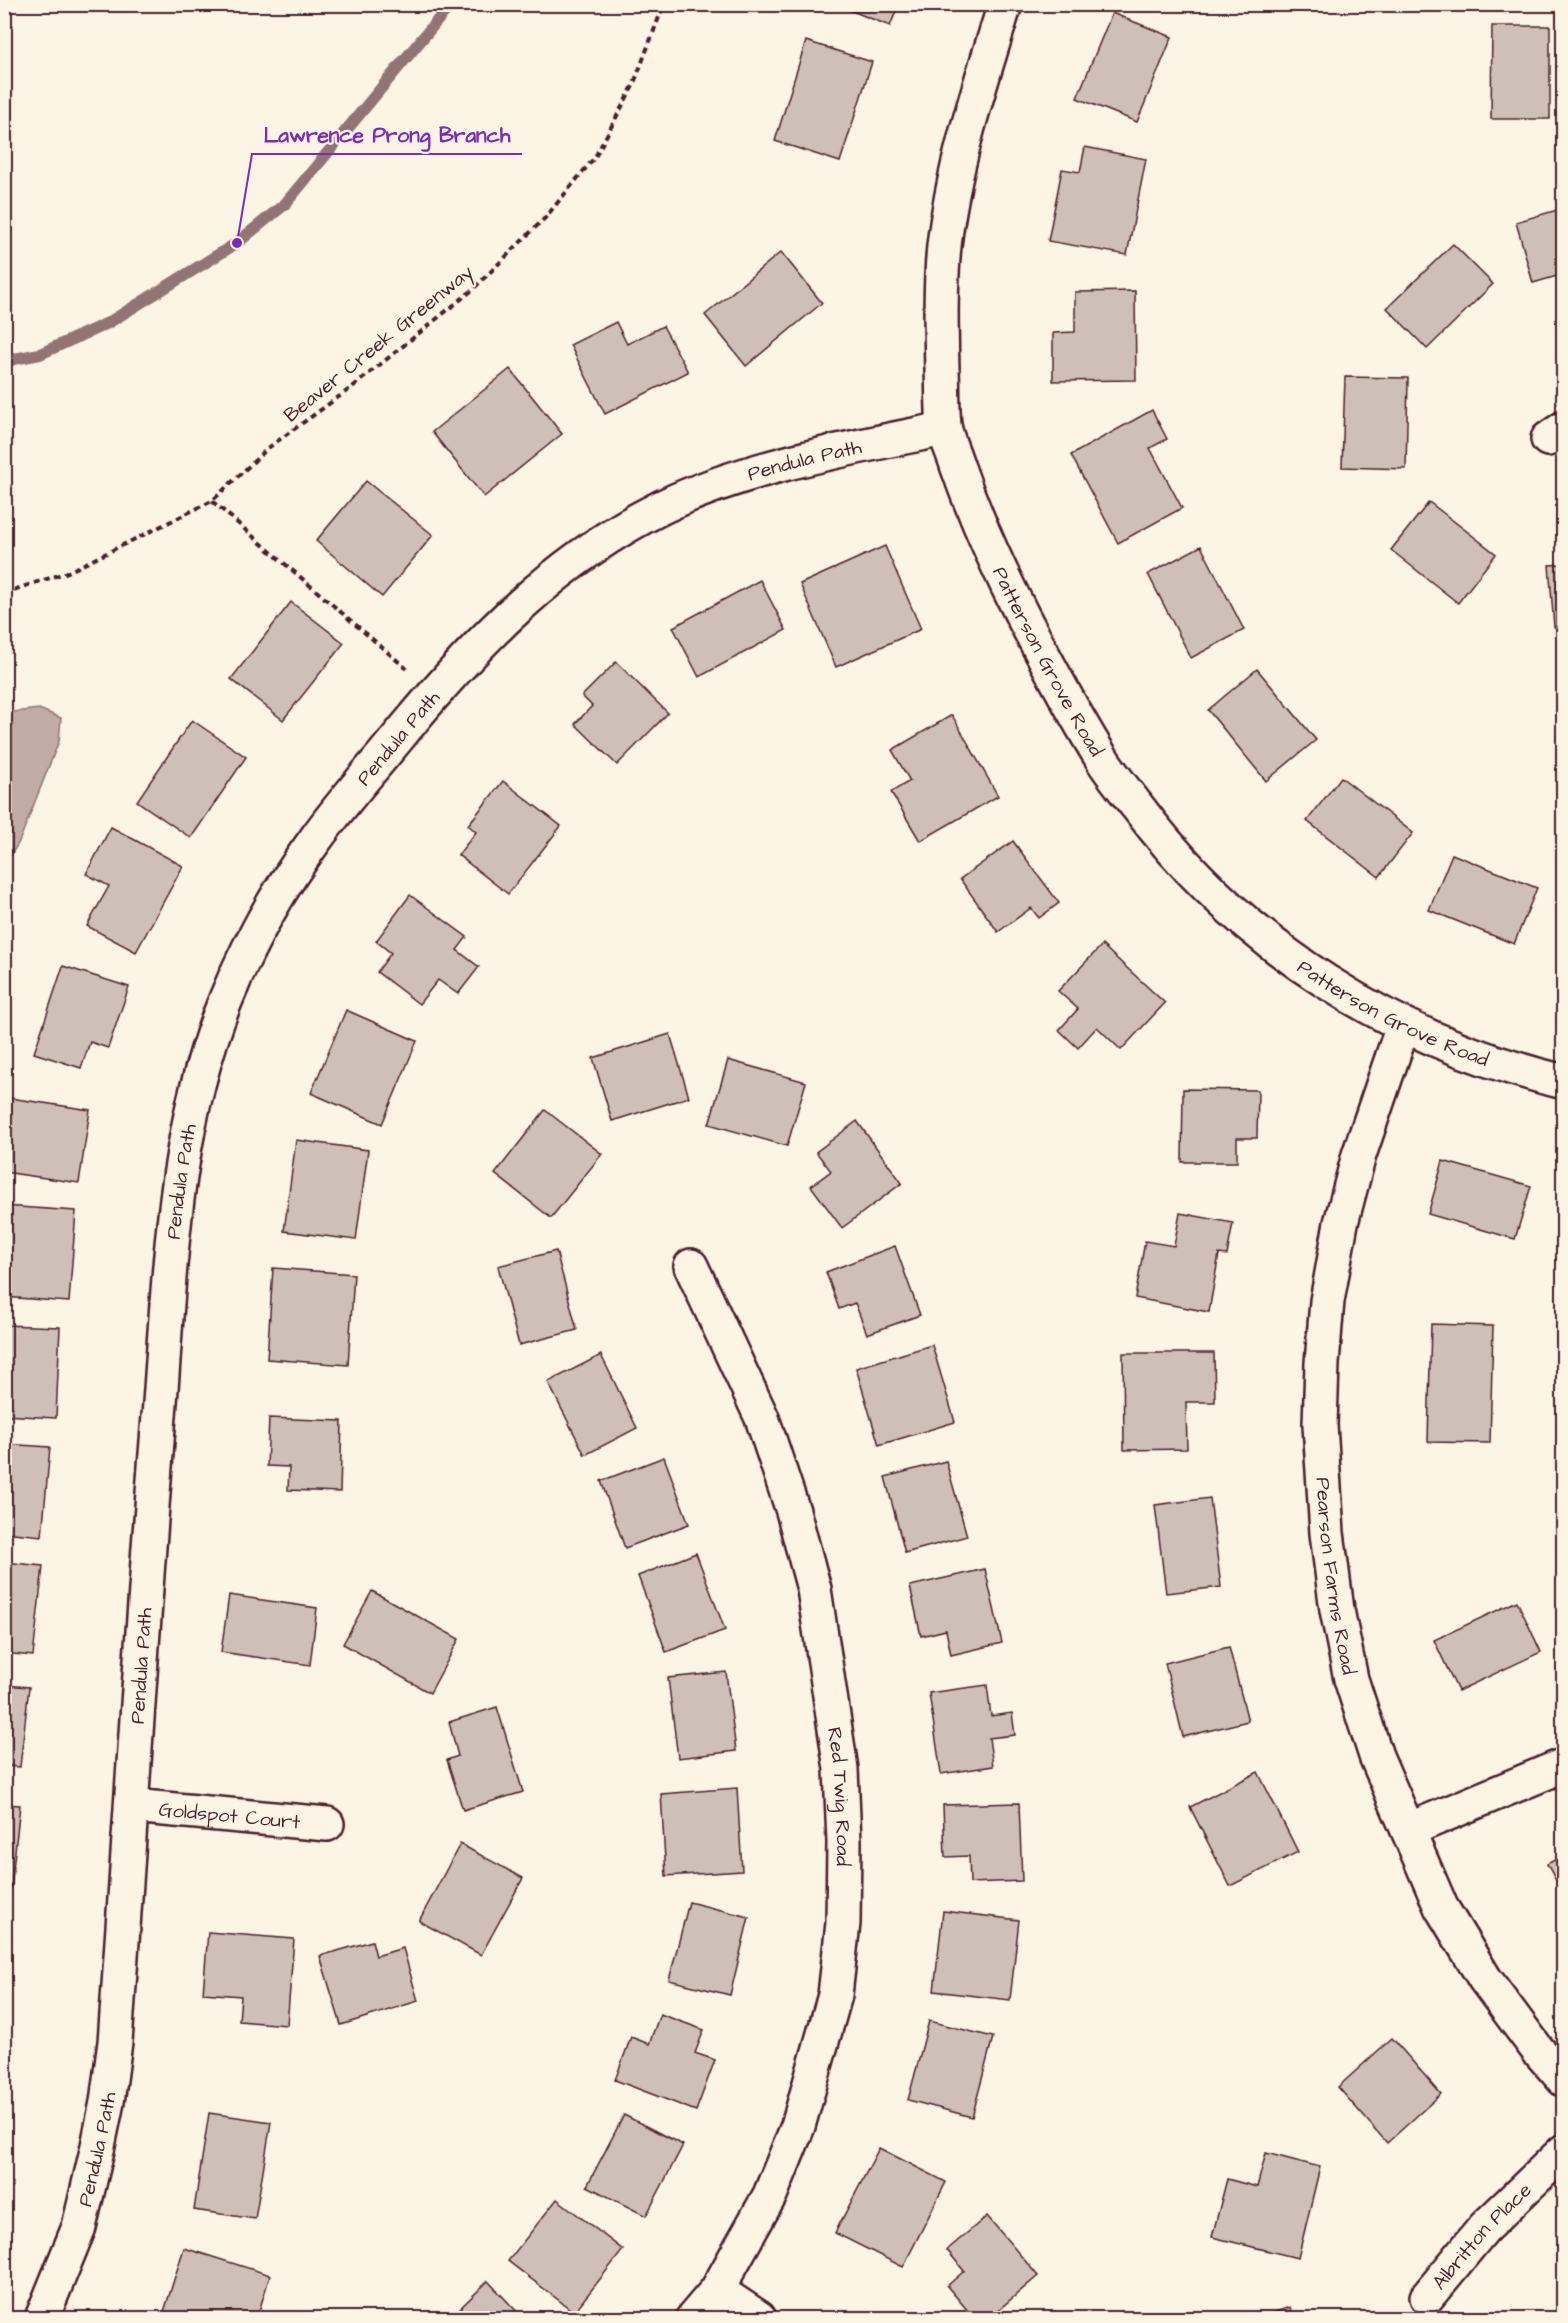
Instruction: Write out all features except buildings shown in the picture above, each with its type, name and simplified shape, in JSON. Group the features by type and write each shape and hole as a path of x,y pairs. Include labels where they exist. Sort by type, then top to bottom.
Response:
{"street":[{"name":"Patterson Grove Road","path":"1005,4 984,72 954,186 945,245 940,315 944,429 977,516 1011,593 1105,764 1150,824 1197,877 1247,924 1323,982 1403,1026 1477,1057 1563,1082"},
{"name":"Pendula Path","path":"42,2319 79,2227 107,2102 115,2042 154,1477 182,1154 191,1110 212,1036 241,964 268,911 316,839 434,693 492,630 538,588 594,548 660,508 707,488 765,469 944,429"},
{"name":"Pearson Farms Road","path":"1403,1026 1359,1155 1341,1223 1327,1301 1320,1425 1327,1533 1337,1610 1351,1679 1376,1756 1442,1907 1485,1979 1563,2080"},
{"name":"Red Twig Road","path":"691,1266 762,1418 793,1511 814,1589 841,1770 844,1842 843,1923 835,1995 798,2126 770,2194 717,2290 693,2319"},
{"path":"1407,1830 1563,1766"},
{"name":"Goldspot Court","path":"132,1806 327,1824"},
{"name":"Albritton Place","path":"1426,2297 1484,2228 1563,2151"},
{"path":"717,2290 759,2319"}],"path":[{"name":"Beaver Creek Greenway","path":"4,593 68,572 212,501 268,448 351,388 470,292 546,218 595,157 633,86 664,4"},
{"path":"212,501 407,670"}],"shaded area":[{"path":"39,709 61,718 59,741 19,842 5,865 5,713"}],"waterway":[{"path":"4,361 40,354 108,323 237,243 285,204 451,4"}],"place":[{"name":"Lawrence Prong Branch","path":"237,243"}]}
